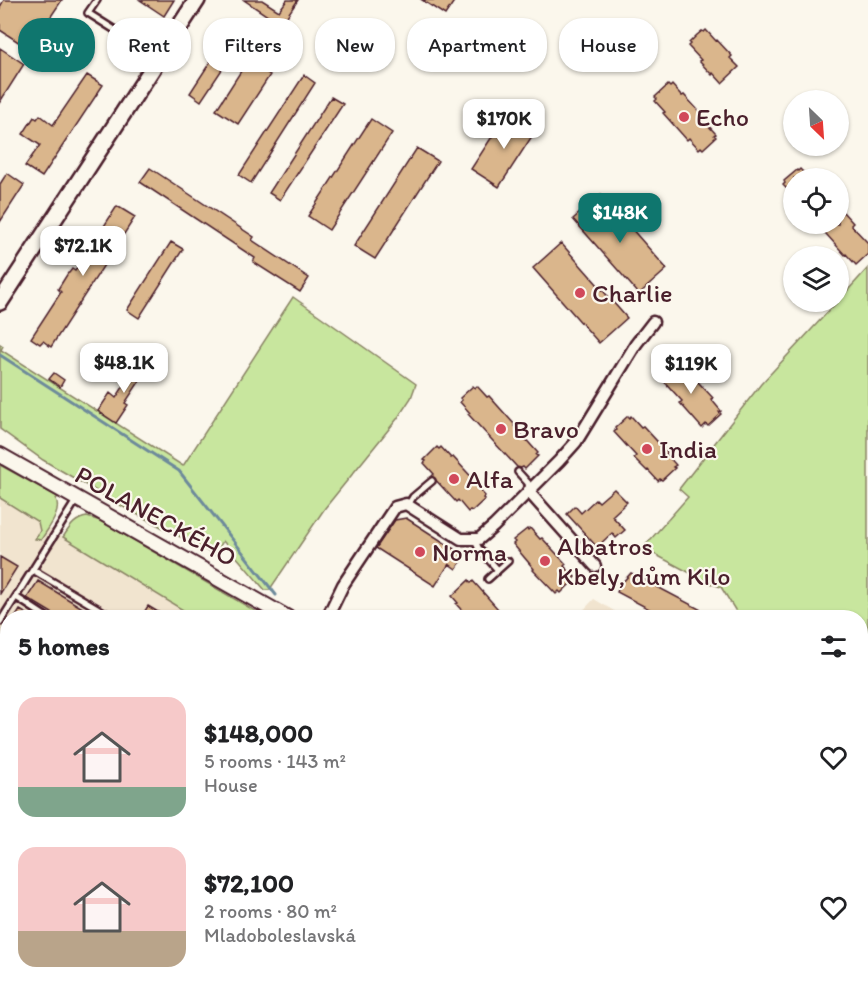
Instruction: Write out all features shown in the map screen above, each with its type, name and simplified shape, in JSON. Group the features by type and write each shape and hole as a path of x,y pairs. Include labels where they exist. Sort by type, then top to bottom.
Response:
{"main road":[{"path":"0,302 197,0"}],"street":[{"path":"331,610 343,585 395,507 407,505 461,539 478,538 494,525 576,442 636,344 653,322"},
{"name":"POLANECKÉHO","path":"0,455 274,610"},
{"path":"528,491 595,566"}],"lane":[{"path":"97,0 88,13 107,26"},
{"path":"518,472 528,483 528,491"},
{"path":"407,505 432,481"},
{"path":"7,610 77,499"},
{"path":"474,539 479,549 498,570"},
{"path":"488,579 508,561"},
{"path":"33,570 99,610"},
{"path":"15,597 35,610"}],"shaded area":[{"path":"0,498 182,610 0,610"},
{"path":"594,599 613,610 584,610"}],"green space":[{"path":"868,268 868,610 735,610 721,587 643,548 688,497 679,489 761,384 828,312 849,312 849,289"},
{"path":"293,297 416,384 411,398 397,419 325,508 271,590 265,590 223,541 215,555 127,509 43,460 0,429 0,344 3,346 1,350 183,466"},
{"path":"0,465 58,497 56,515 41,540 35,539 40,531 38,522 0,498"},
{"path":"83,518 101,521 253,610 183,610 63,537 70,527"}],"building":[{"path":"4,0 62,0 50,18 18,18 18,42 0,30 0,7"},
{"path":"140,0 174,0 164,16"},
{"path":"244,0 262,0 279,11 287,0 298,0 286,18 271,18"},
{"path":"422,0 455,0 445,15"},
{"path":"706,30 732,56 730,58 739,67 722,83 699,61 701,60 688,46 697,35"},
{"path":"0,48 18,60 19,72 0,102"},
{"path":"204,72 220,72 201,101 190,93"},
{"path":"240,72 266,72 270,75 238,124 216,110"},
{"path":"87,75 103,85 42,177 25,166 40,145 23,134 34,117 37,119 40,115 53,125"},
{"path":"304,75 315,83 251,183 239,175"},
{"name":"Echo","path":"668,85 670,87 672,85 682,96 684,95 708,121 706,123 716,134 714,135 716,137 703,149 701,147 699,149 689,138 687,140 655,101 657,99 655,97"},
{"path":"331,97 343,104 280,200 269,193"},
{"path":"508,112 536,130 499,187 471,169"},
{"path":"371,119 392,133 329,230 308,216"},
{"path":"417,148 438,161 375,259 354,246"},
{"path":"150,168 254,237 252,240 309,278 300,292 253,262 255,258 140,182"},
{"path":"7,173 24,185 0,222 0,184"},
{"path":"601,194 667,269 639,294 573,219"},
{"path":"117,206 135,217 51,347 43,341 40,344 31,338 61,292 58,289 68,273 72,269 75,271"},
{"path":"849,219 853,223 851,225 868,243 868,254 856,265 849,257 849,246 837,246 826,234 849,234"},
{"path":"171,242 183,249 139,318 127,310"},
{"name":"Charlie","path":"561,243 627,318 599,343 533,268"},
{"path":"142,358 151,364 125,403 128,405 116,423 98,411 110,393 116,398"},
{"path":"673,362 675,364 677,362 700,384 721,411 719,412 721,414 708,426 706,424 702,428 660,377 660,374"},
{"path":"54,373 64,380 60,387 49,379"},
{"name":"Bravo","path":"473,386 475,388 477,386 487,397 489,396 538,453 536,455 538,456 525,469 517,467 468,414 470,413 460,402 462,400 460,398"},
{"name":"India","path":"628,416 629,418 631,416 641,427 643,426 676,465 662,480 658,481 634,458 636,456 614,432 615,428"},
{"name":"Alfa","path":"437,447 439,449 441,447 451,458 453,457 477,483 475,485 485,496 483,498 485,499 472,511 468,512 458,500 456,502 432,476 434,474 424,463 426,461 424,460"},
{"path":"614,489 627,502 612,516 625,530 616,538 612,533 597,547 567,514 575,506 581,513 596,499 599,502"},
{"name":"Norma","path":"406,518 465,556 456,569 449,564 435,586 376,548 395,520"},
{"name":"Albatros Kbely, dům Kilo","path":"530,528 566,564 564,566 575,577 561,593 559,591 556,594 513,544 515,542 513,540"},
{"path":"0,557 17,567 0,594"},
{"path":"631,573 701,610 651,610 617,592"},
{"path":"469,580 471,583 473,581 499,610 462,610 452,596"},
{"path":"38,581 86,610 47,610 27,598"}],"waterway":[{"path":"0,355 179,471 276,595"}],"place":[{"name":"Echo","path":"684,117"},
{"name":"Charlie","path":"580,293"},
{"name":"Bravo","path":"501,429"},
{"name":"India","path":"647,449"},
{"name":"Alfa","path":"454,479"},
{"name":"Norma","path":"420,552"},
{"name":"Albatros Kbely, dům Kilo","path":"545,561"}]}
